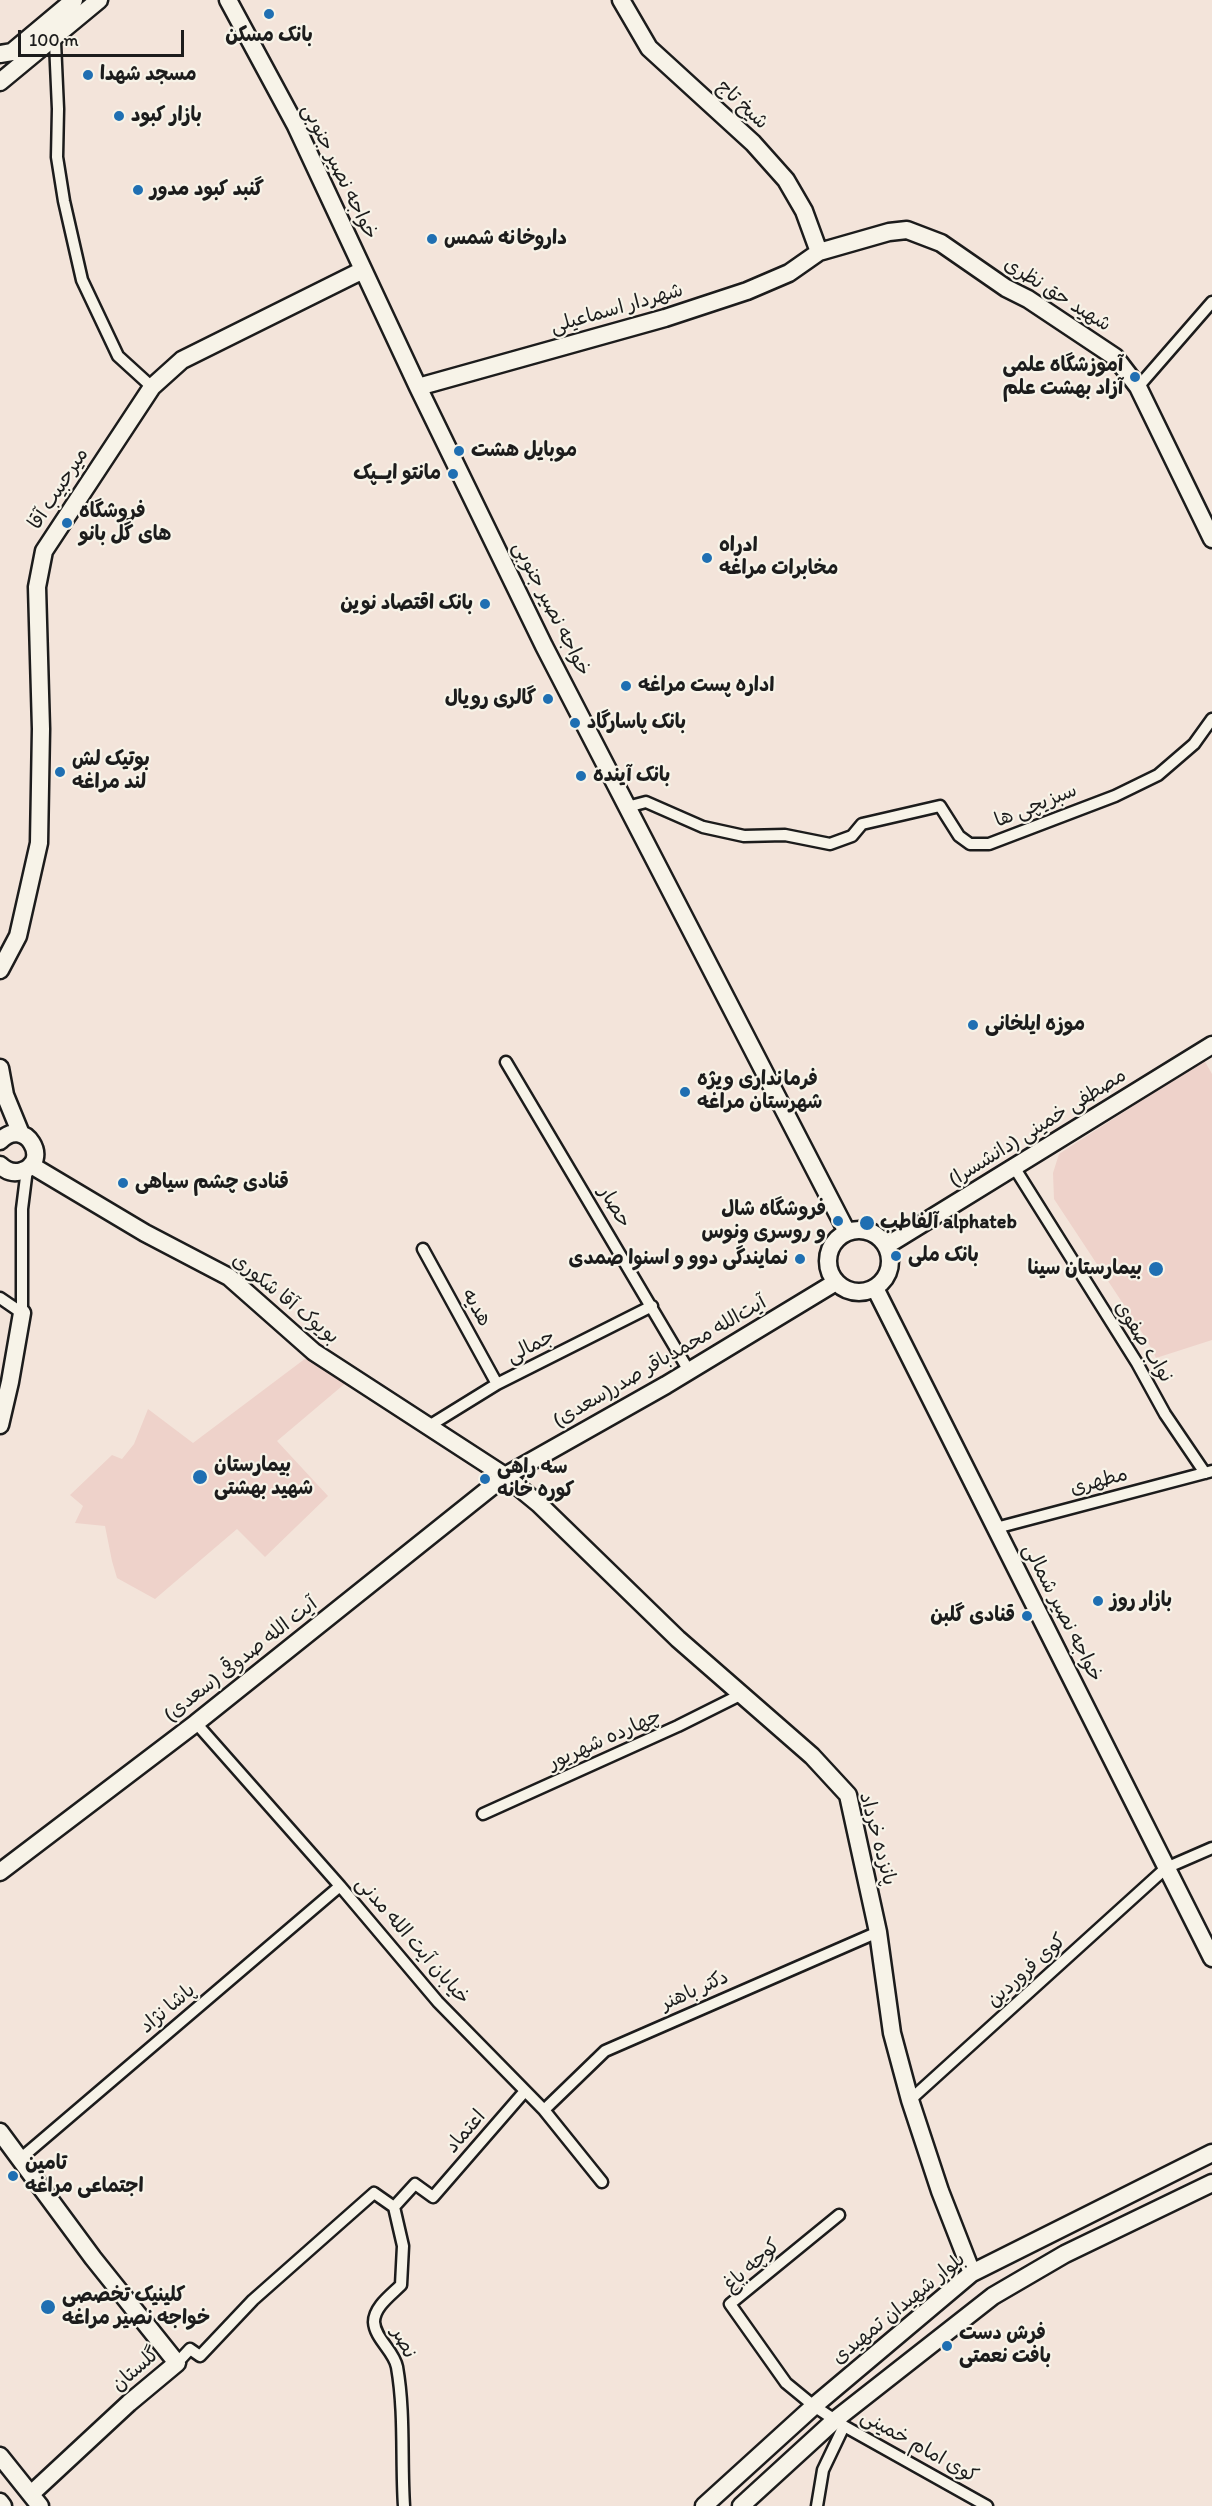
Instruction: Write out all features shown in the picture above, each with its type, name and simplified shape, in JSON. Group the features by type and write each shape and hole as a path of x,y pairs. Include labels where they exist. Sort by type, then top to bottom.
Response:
{"street":[{"path":"6,53 74,0"},
{"path":"0,82 99,0"},
{"name":"خواجه نصیر جنوبی","path":"228,0 296,126 418,387 539,636 847,1232"},
{"name":"شیخ تاج","path":"621,0 649,48 753,143 786,180 804,211 819,252"},
{"path":"58,34 55,42 58,108 57,157 64,201 82,280 118,356 152,387"},
{"name":"شهید حق نظری","path":"819,252 889,231 916,232 941,243 1006,288 1028,299 1115,357 1138,387 1212,539"},
{"name":"شهردار اسماعیلی","path":"418,387 665,318 747,291 789,273 819,252"},
{"name":"میرحبیب آقا","path":"2,976 24,916 39,843 41,729 37,587 44,551 152,387 182,360 363,270"},
{"path":"1138,387 1212,302"},
{"name":"سبزیچی ها","path":"627,807 646,802 703,827 744,836 785,835 830,844 852,836 862,824 940,806 958,836 970,844 989,844 1115,796 1158,775 1194,744 1212,719"},
{"name":"مصطفی خمینی (دانشسرا)","path":"886,1246 1212,1045"},
{"name":"حصار","path":"506,1062 689,1371"},
{"path":"0,1068 5,1095 21,1134"},
{"path":"0,1141 9,1134 21,1134 32,1141 36,1153 29,1167 22,1209 22,1313 0,1425"},
{"path":"0,1165 15,1173 29,1167"},
{"name":"بویوک آقا شکوری","path":"29,1167 145,1233 229,1277 314,1352 505,1476"},
{"name":"نواب صفوی","path":"1014,1167 1137,1362 1165,1414 1208,1472"},
{"path":"856,1230 873,1233 886,1246 890,1264 882,1281 875,1287 858,1292 842,1288 830,1273 827,1263 829,1252 839,1237 847,1232 856,1230"},
{"name":"هدیه","path":"423,1249 497,1384"},
{"name":"آیت‌الله محمدباقر صدر(سعدی)","path":"505,1476 689,1371 836,1282"},
{"name":"خواجه نصیر شمالی","path":"875,1287 1212,1958"},
{"path":"0,1298 22,1313"},
{"name":"جمالی","path":"429,1426 497,1384 652,1306"},
{"name":"مطهری","path":"996,1528 1208,1472"},
{"name":"پانزده خرداد","path":"505,1476 539,1504 678,1639 812,1756 848,1795 878,1932 892,2033 910,2100 940,2191 972,2273"},
{"name":"آیت الله صدوقی (سعدی)","path":"0,1872 196,1723 505,1476"},
{"name":"چهارده شهریور","path":"483,1814 678,1726 740,1695"},
{"name":"خیابان آیت الله مدنی","path":"196,1723 340,1886 438,2002 544,2110 602,2182"},
{"name":"کوی فروردین","path":"910,2100 1167,1868 1212,1848"},
{"name":"پاشا نژاد","path":"20,2159 340,1886"},
{"name":"دکتر باهنر","path":"544,2110 605,2051 878,1932"},
{"name":"اعتماد","path":"394,2207 415,2184 434,2197 525,2091"},
{"path":"0,2132 93,2258 177,2362"},
{"name":"بلوار شهیدان تمهیدی","path":"704,2506 814,2406 972,2273 1212,2153"},
{"path":"741,2506 993,2296 1065,2254 1212,2183"},
{"name":"گلستان","path":"35,2500 122,2410 190,2349 200,2356 254,2300 374,2193 394,2207"},
{"name":"نصر","path":"394,2207 403,2246 401,2285 380,2307 374,2320 376,2329 397,2364 402,2425 404,2506"},
{"name":"کوچه باغ","path":"814,2406 786,2383 730,2304 839,2215"},
{"name":"کوی امام خمینی","path":"814,2406 839,2423 987,2506"},
{"path":"817,2506 823,2470 839,2423"},
{"path":"0,2456 35,2500"},
{"path":"0,2502 3,2506"}],"shaded area":[{"name":"بیمارستان سینا","path":"1204,1060 1212,1074 1212,1340 1156,1358 1147,1340 1054,1199 1053,1173 1059,1154"},
{"name":"بیمارستان شهید بهشتی","path":"314,1352 348,1381 277,1441 328,1496 265,1557 237,1529 155,1599 117,1578 105,1526 75,1523 83,1506 70,1495 112,1455 122,1459 134,1444 148,1409 193,1443"}],"place":[{"name":"بانک مسکن","path":"269,14"},
{"name":"مسجد شهدا","path":"88,75"},
{"name":"بازار کبود","path":"119,116"},
{"name":"گنبد کبود مدور","path":"138,190"},
{"name":"داروخانه شمس","path":"432,239"},
{"name":"آموزشگاه علمی آزاد بهشت علم","path":"1135,377"},
{"name":"موبایل هشت","path":"459,451"},
{"name":"مانتو ایــپک","path":"453,474"},
{"name":"فروشگاه های گل بانو","path":"67,523"},
{"name":"ادراه مخابرات مراغه","path":"707,558"},
{"name":"بانک اقتصاد نوین","path":"485,604"},
{"name":"اداره پست مراغه","path":"626,686"},
{"name":"گالری رویال","path":"548,699"},
{"name":"بانک پاسارگاد","path":"575,723"},
{"name":"بوتیک لش لند مراغه","path":"60,772"},
{"name":"بانک آینده","path":"581,776"},
{"name":"موزه ایلخانی","path":"973,1025"},
{"name":"فرمانداری ویژه شهرستان مراغه","path":"685,1092"},
{"name":"قنادی چشم سیاهی","path":"123,1183"},
{"name":"فروشگاه شال و روسری ونوس","path":"838,1221"},
{"name":"آلفاطب alphateb","path":"867,1223"},
{"name":"بانک ملی","path":"896,1256"},
{"name":"نمایندگی دوو و اسنوا صمدی","path":"800,1259"},
{"name":"بیمارستان سینا","path":"1156,1269"},
{"name":"بیمارستان شهید بهشتی","path":"200,1477"},
{"name":"سه راهی کوره خانه","path":"485,1479"},
{"name":"بازار روز","path":"1098,1601"},
{"name":"قنادی گلبن","path":"1027,1616"},
{"name":"تامین اجتماعی مراغه","path":"13,2176"},
{"name":"کلینیک تخصصی خواجه نصیر مراغه","path":"48,2307"},
{"name":"فرش دست بافت نعمتی","path":"947,2346"}]}
